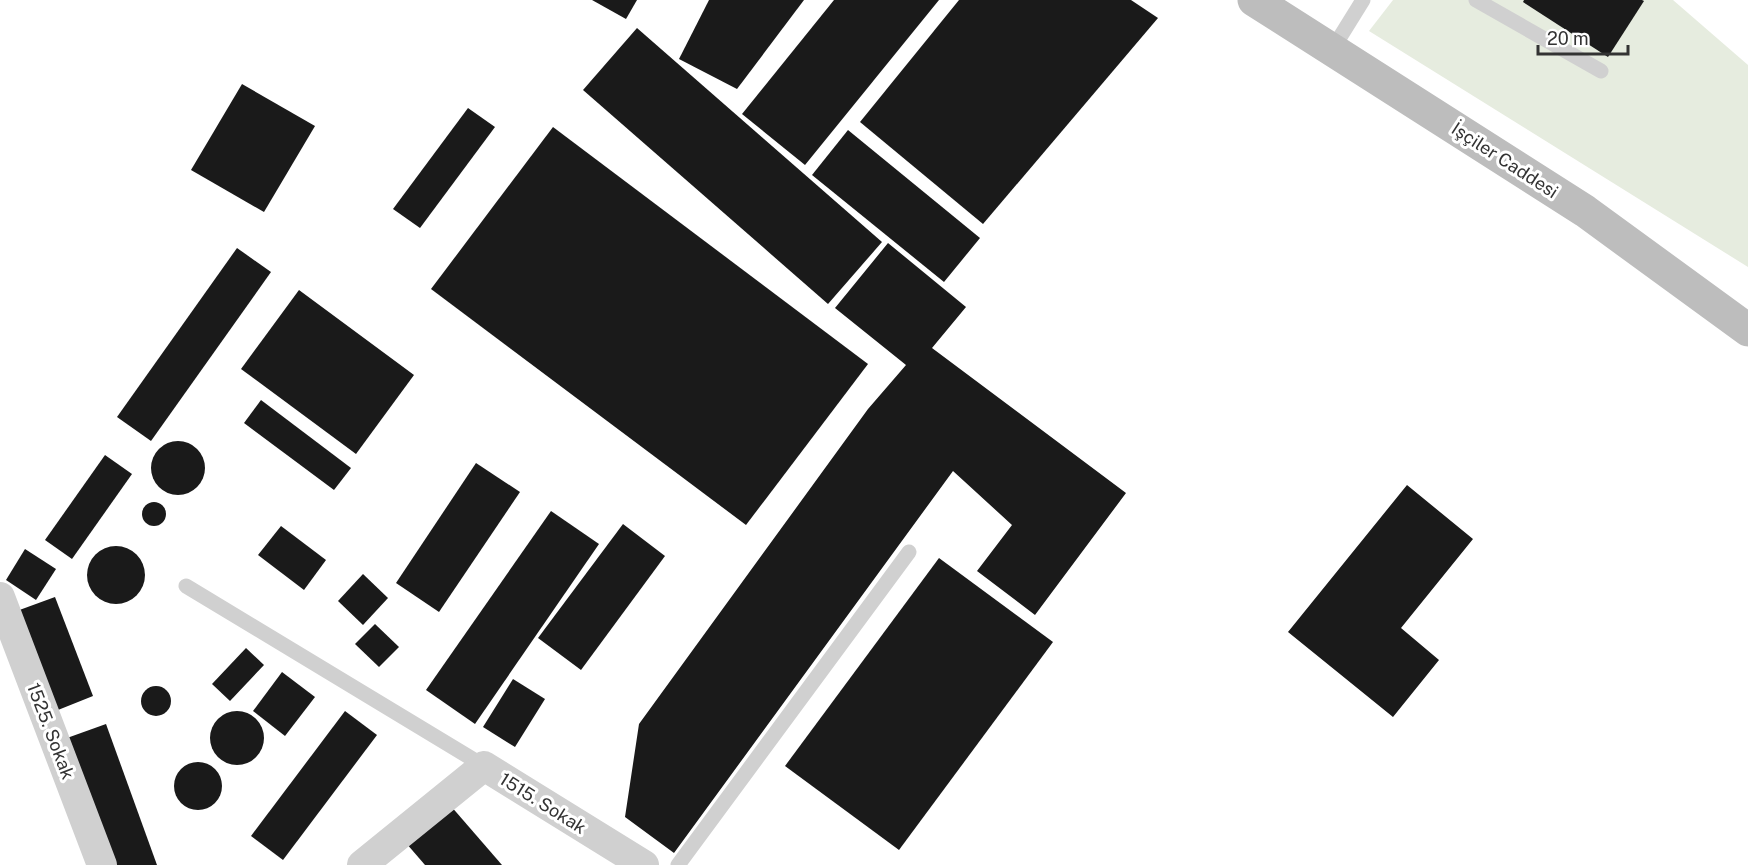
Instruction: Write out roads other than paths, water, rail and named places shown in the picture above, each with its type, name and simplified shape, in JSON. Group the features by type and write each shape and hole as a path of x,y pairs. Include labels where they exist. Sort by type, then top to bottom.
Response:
{"street":[{"name":"İşçiler Caddesi","path":"1254,0 1585,211 1748,330"},
{"name":"1525. Sokak","path":"0,597 102,865"},
{"name":"1515. Sokak","path":"362,865 484,766 644,865"}],"lane":[{"path":"1332,50 1363,0"},
{"path":"1476,0 1601,71"},
{"path":"678,865 909,552"},
{"path":"186,586 484,766"}]}
